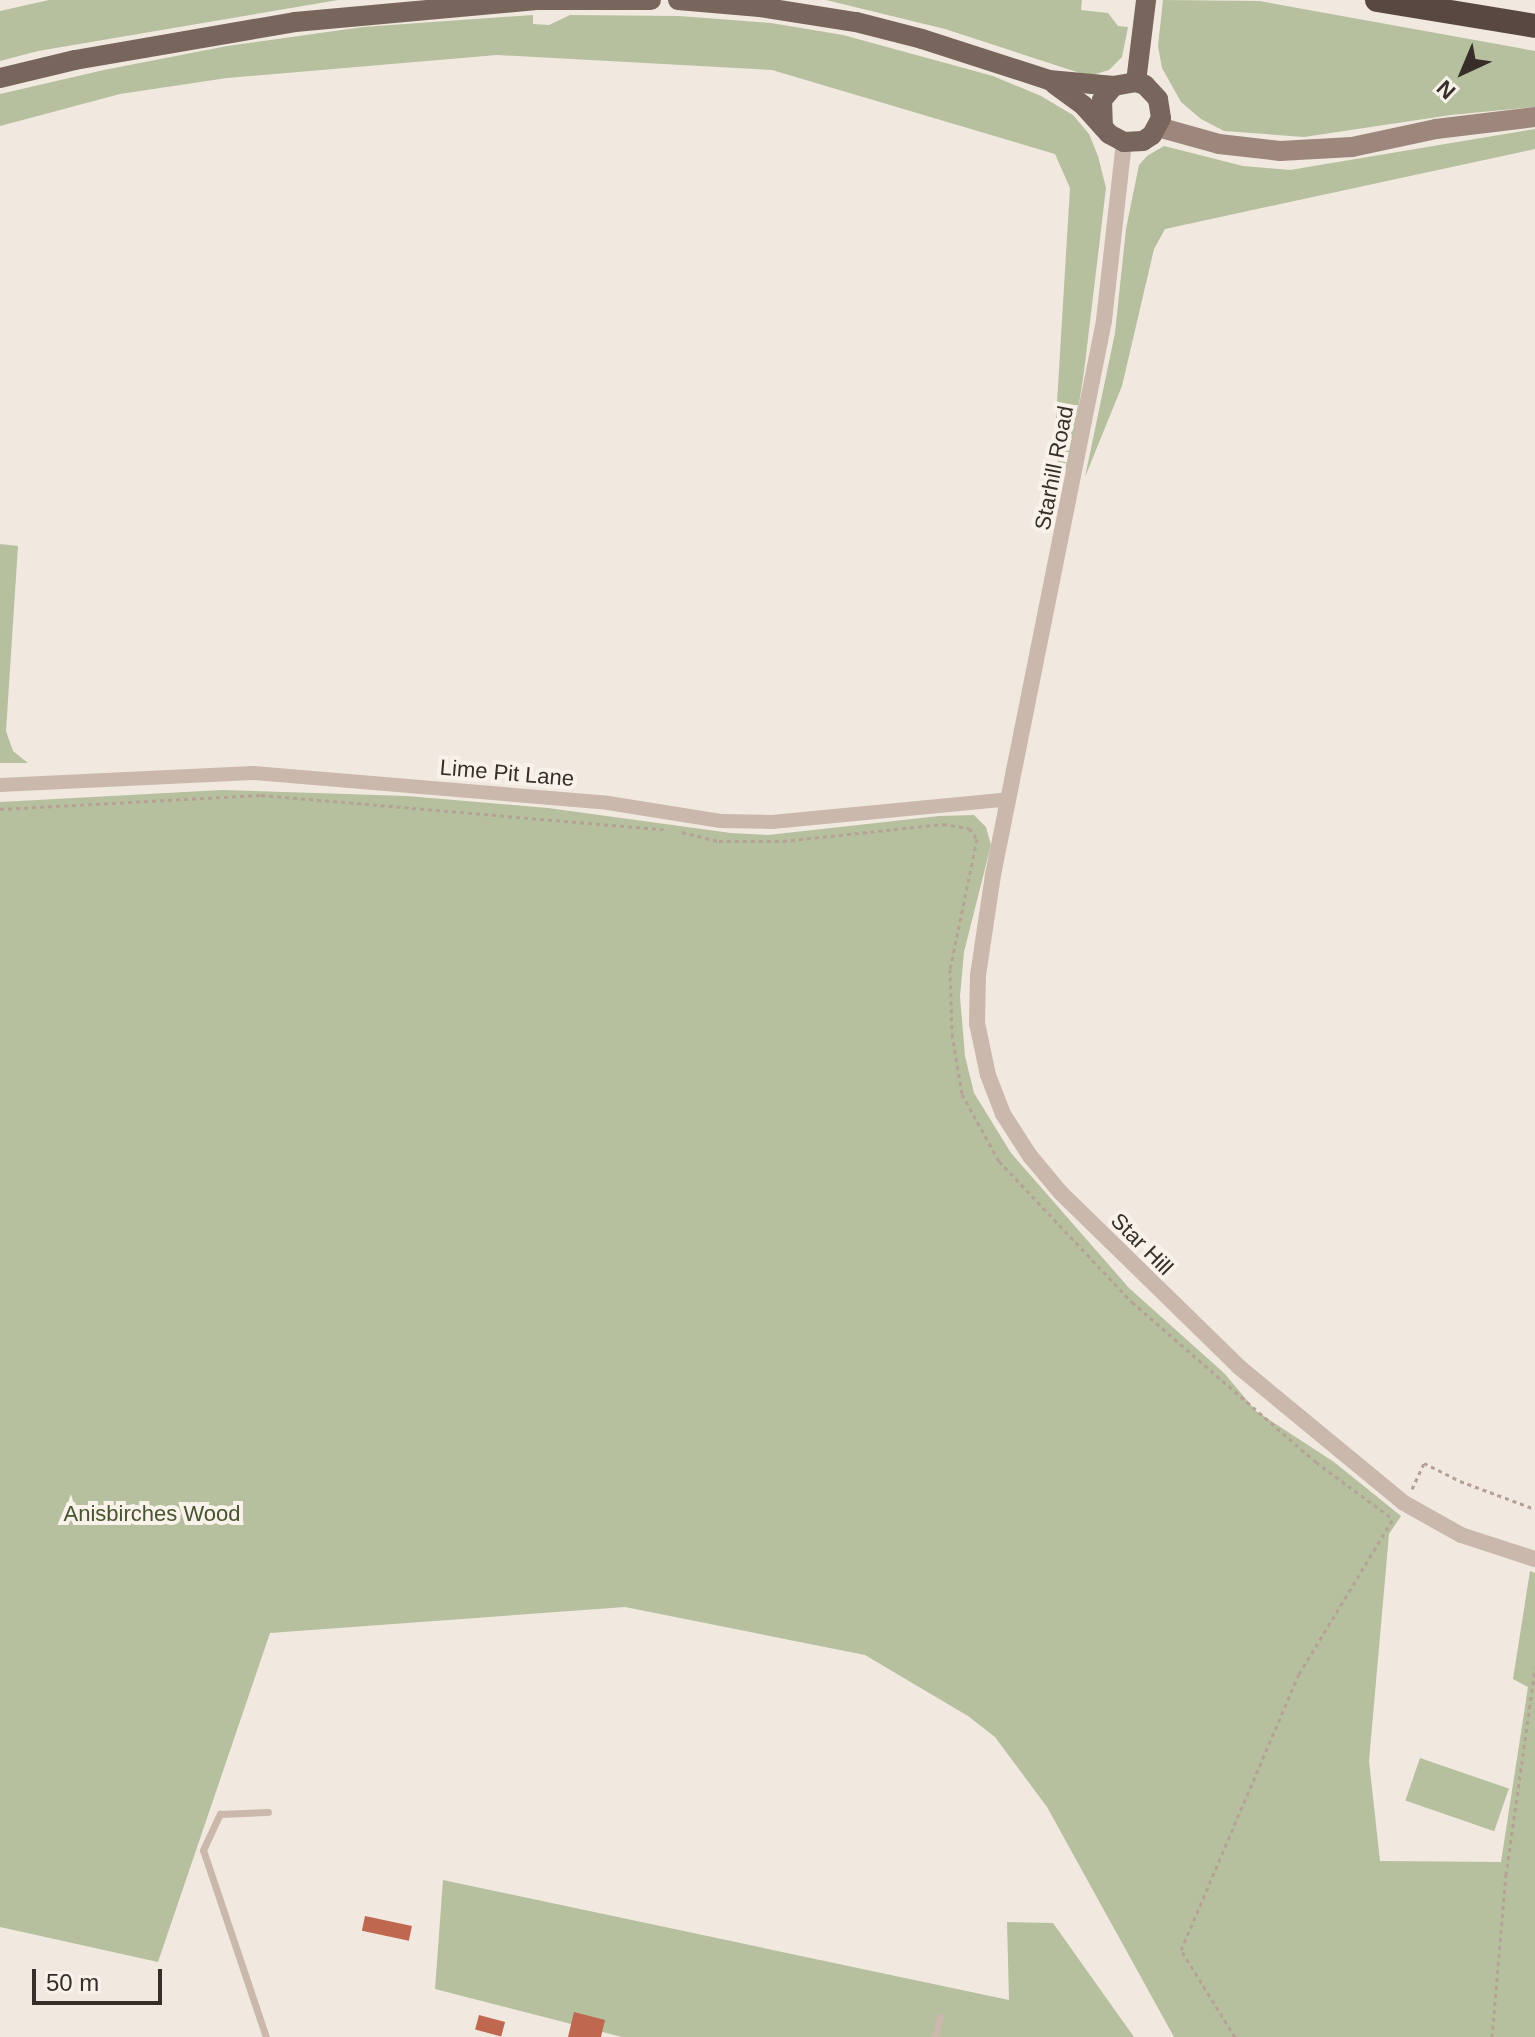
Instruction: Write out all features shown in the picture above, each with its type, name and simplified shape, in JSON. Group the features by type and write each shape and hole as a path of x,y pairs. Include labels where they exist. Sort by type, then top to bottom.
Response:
{"highway":[{"path":"1377,0 1535,26"}],"main road":[{"path":"0,78 75,60 295,22 539,0 651,0"},
{"path":"678,0 760,7 856,22 922,39 1049,80 1114,86 1136,82 1153,91 1158,99 1161,118 1158,127 1143,141 1124,142 1049,80"},
{"path":"1136,82 1145,6"},
{"path":"1103,127 1102,100 1114,86"},
{"path":"1158,127 1219,144 1280,151 1352,147 1436,129 1535,117"}],"street":[{"name":"Starhill Road","path":"1009,799 1102,335 1124,142"},
{"name":"Lime Pit Lane","path":"0,785 253,773 608,803 734,821 772,822 1009,799"},
{"name":"Star Hill","path":"1009,799 993,875 978,991 977,1023 988,1075 1003,1114 1030,1156 1061,1193 1145,1279 1239,1367 1404,1503 1461,1535 1535,1559"}],"lane":[{"path":"266,2037 203,1850 220,1814 268,1812"},
{"path":"935,2037 940,2017"}],"path":[{"path":"0,809 261,795 673,830 719,841 783,841 943,824 969,828 977,839 950,969 952,1034 962,1094 999,1161 1132,1302 1316,1462 1393,1519"},
{"path":"1235,2037 1181,1950 1299,1674 1404,1503 1424,1463 1460,1481 1535,1509"},
{"path":"1492,2037 1506,1875 1535,1668"}],"green space":[{"path":"49,0 338,0 38,51 0,61 0,11"},
{"path":"826,0 1082,0 1081,10 1108,13 1118,26 1128,27 1122,57 1109,70 1089,76 945,29"},
{"path":"1163,0 1259,1 1535,51 1535,107 1451,115 1304,137 1224,131 1201,119 1181,102 1162,68 1158,46"},
{"path":"533,15 533,24 549,25 570,15 679,16 771,23 843,35 993,76 1041,96 1073,115 1089,134 1106,188 1084,372 1070,461 1063,475 1054,452 1070,188 1055,154 772,70 497,55 227,78 120,94 0,126 0,94 104,70 227,46 363,27"},
{"path":"1535,129 1535,149 1165,229 1154,249 1122,386 1085,477 1115,333 1126,229 1139,165 1147,156 1164,146 1243,166 1290,170"},
{"path":"0,544 18,546 6,731 13,751 28,763 0,763"},
{"name":"Anisbirches Wood","path":"222,790 407,796 548,808 731,833 768,835 974,815 986,827 991,845 964,952 960,996 965,1056 974,1093 1011,1153 1129,1288 1224,1373 1256,1411 1334,1462 1401,1516 1389,1534 1369,1761 1380,1861 1501,1862 1528,1687 1513,1679 1530,1571 1535,1573 1535,2037 1174,2037 1047,1807 995,1737 968,1716 865,1655 625,1607 270,1633 158,1962 0,1927 0,802"},
{"path":"1420,1758 1509,1789 1494,1831 1405,1801"},
{"path":"443,1880 1009,2000 1007,1922 1053,1923 1134,2037 622,2037 435,1989"}],"building":[{"path":"365,1916 412,1926 409,1941 362,1931"},
{"path":"574,2012 605,2020 601,2037 568,2037"},
{"path":"479,2015 505,2022 501,2036 475,2029"}]}
